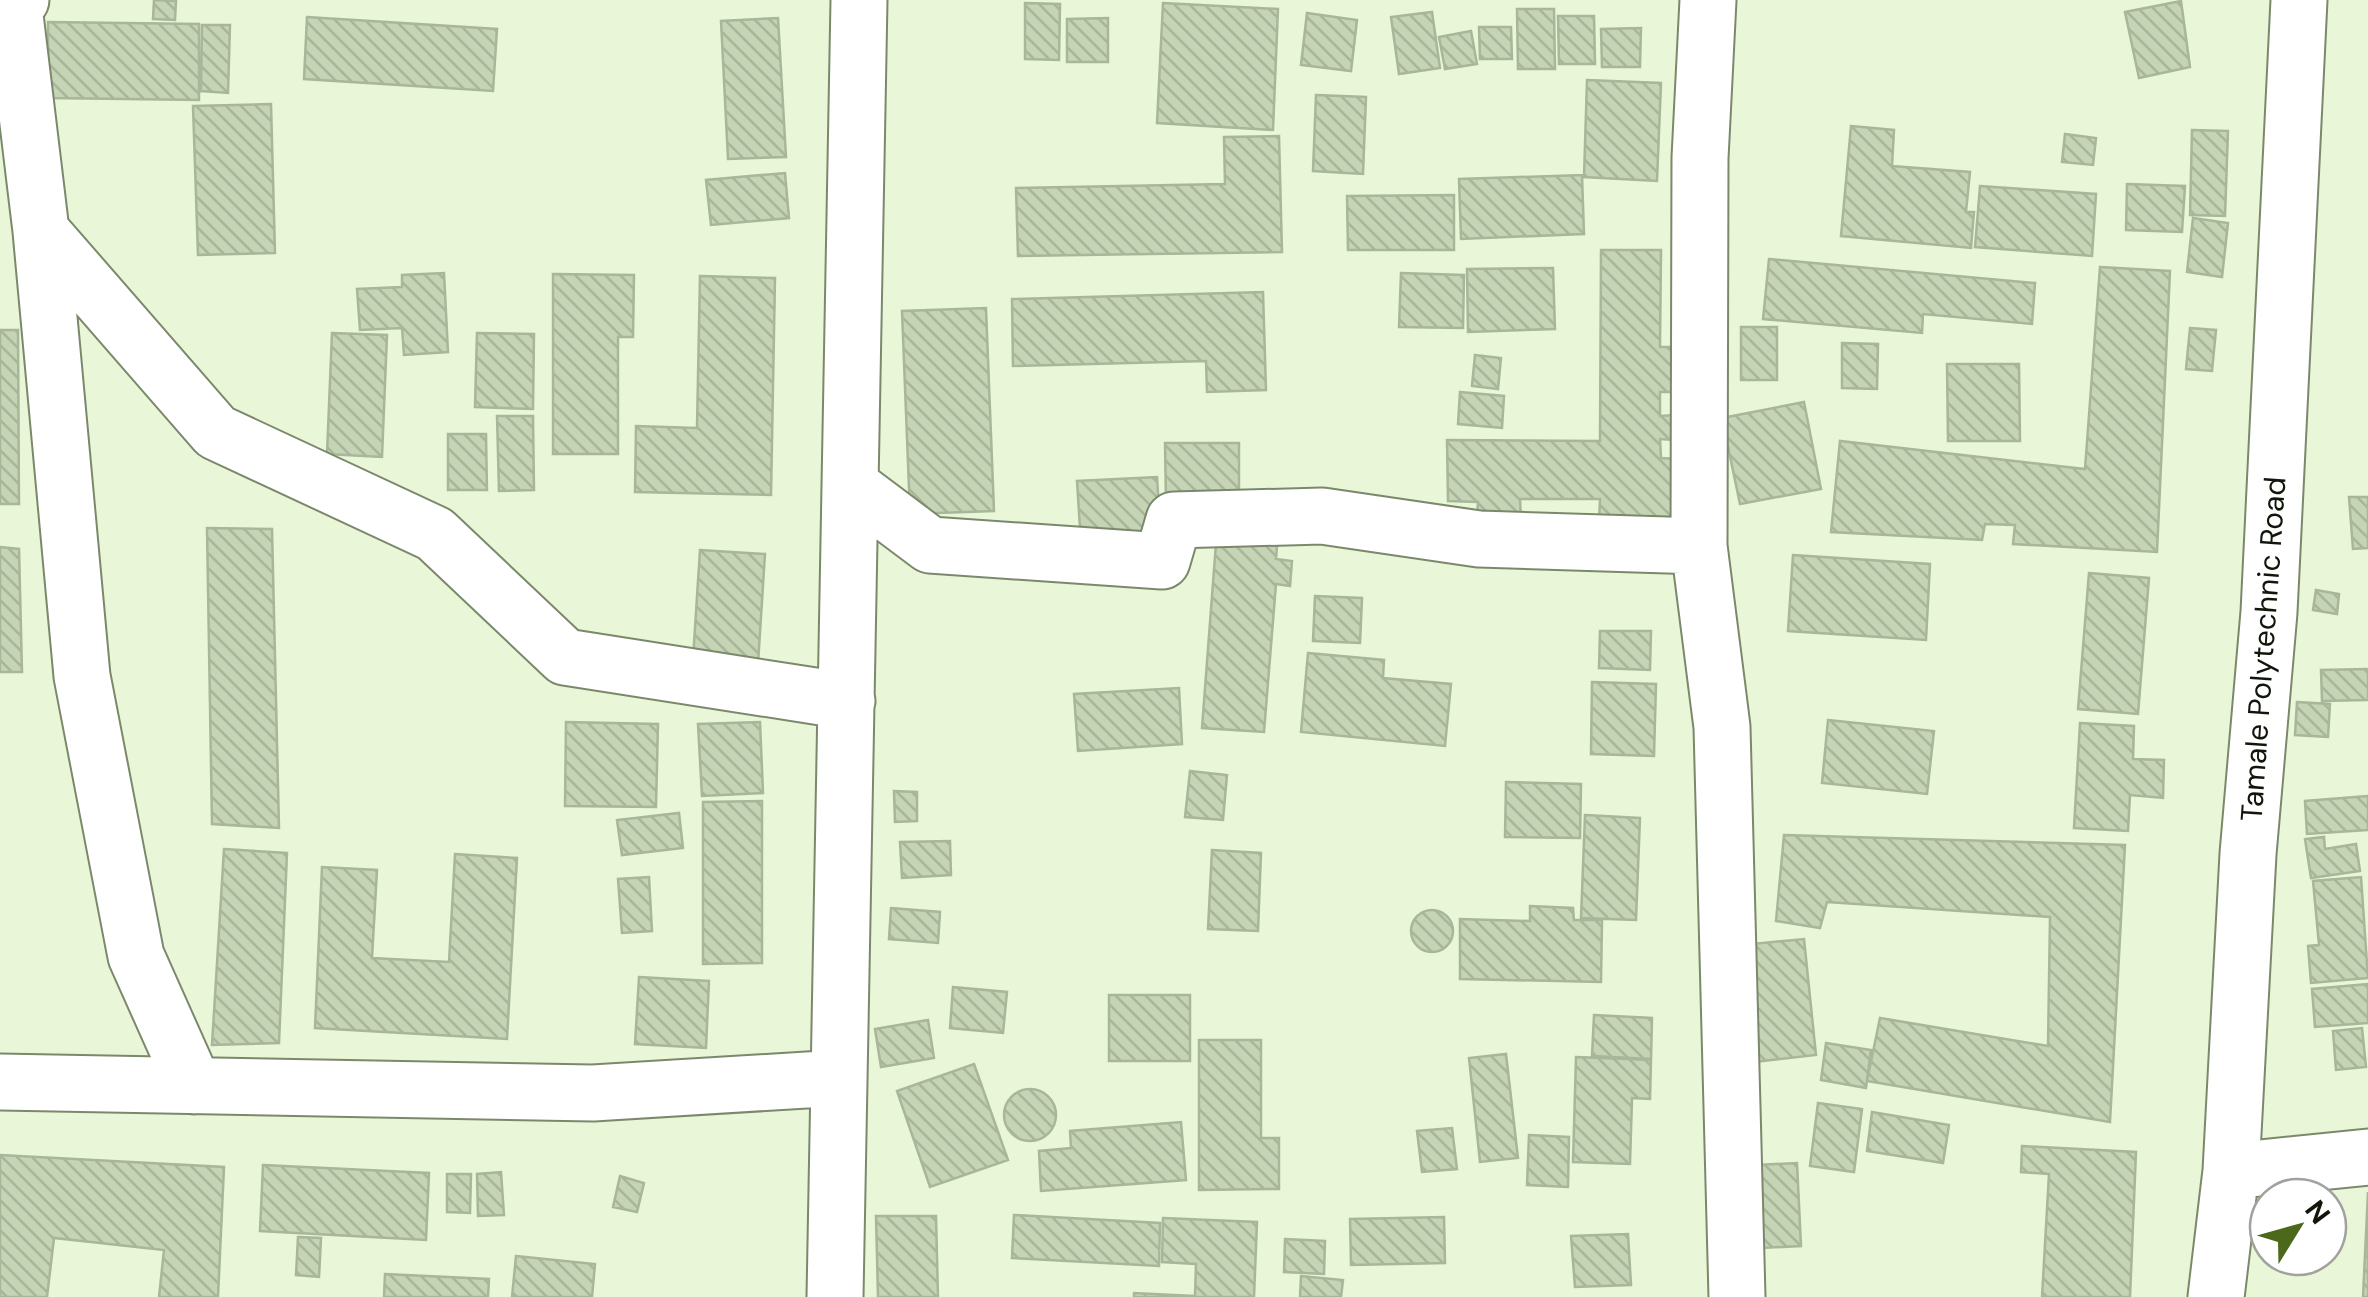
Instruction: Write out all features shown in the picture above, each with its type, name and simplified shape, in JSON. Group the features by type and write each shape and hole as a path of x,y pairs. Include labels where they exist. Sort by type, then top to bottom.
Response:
{"street":[{"path":"21,0 14,7 41,231 82,676 136,956 194,1086"},
{"path":"836,1297 859,0"},
{"path":"1708,0 1700,158 1699,546 1722,727 1738,1297"},
{"name":"Tamale Polytechnic Road","path":"2216,1297 2230,1170 2248,854 2269,612 2299,0"},
{"path":"41,231 216,432 435,534 565,657 847,700"},
{"path":"850,485 930,545 1162,561 1174,520 1322,516 1479,539 1699,546"},
{"path":"0,1082 593,1093 839,1078"},
{"path":"2230,1170 2368,1157"}],"building":[{"path":"154,0 176,1 175,20 153,19"},
{"path":"2181,1 2190,67 2139,78 2125,12"},
{"path":"1025,3 1060,4 1059,60 1025,59"},
{"path":"1163,3 1278,9 1273,130 1157,123"},
{"path":"1517,9 1554,9 1555,69 1518,69"},
{"path":"1432,12 1440,68 1399,74 1391,17"},
{"path":"1307,13 1357,20 1351,71 1301,65"},
{"path":"1558,16 1594,16 1595,64 1559,64"},
{"path":"307,17 497,29 493,91 304,79"},
{"path":"778,18 786,157 728,159 721,21"},
{"path":"1108,18 1108,62 1067,62 1067,19"},
{"path":"48,22 199,24 199,100 48,98"},
{"path":"202,25 230,25 228,93 201,91"},
{"path":"1479,27 1511,27 1512,59 1480,59"},
{"path":"1641,28 1640,67 1602,67 1601,29"},
{"path":"1471,31 1477,64 1445,69 1439,37"},
{"path":"1587,80 1661,83 1657,181 1584,177"},
{"path":"1316,95 1366,97 1363,174 1313,171"},
{"path":"271,104 275,253 198,255 193,106"},
{"path":"1851,126 1894,130 1892,166 1970,172 1966,212 1974,212 1971,248 1841,236"},
{"path":"2192,130 2228,131 2225,216 2190,215"},
{"path":"2065,134 2096,138 2093,165 2062,162"},
{"path":"1279,136 1282,252 1018,256 1016,188 1225,184 1224,137"},
{"path":"785,173 789,218 711,225 706,180"},
{"path":"1582,175 1584,234 1461,239 1459,179"},
{"path":"2127,184 2185,186 2182,232 2126,230"},
{"path":"1980,186 2096,194 2092,256 1975,247"},
{"path":"1454,195 1454,250 1348,250 1347,196"},
{"path":"2193,218 2228,223 2222,277 2187,272"},
{"path":"1601,250 1661,250 1660,347 1680,347 1680,392 1660,392 1660,416 1674,415 1674,440 1660,439 1661,458 1677,459 1677,523 1599,522 1600,499 1520,499 1521,519 1477,519 1478,502 1448,501 1447,440 1600,441"},
{"path":"1769,259 2035,283 2032,324 1923,314 1922,333 1763,319"},
{"path":"2100,267 2170,271 2157,552 2013,544 2015,525 1985,524 1982,540 1831,532 1840,441 2085,469"},
{"path":"1553,268 1555,329 1468,332 1467,269"},
{"path":"444,273 448,352 404,355 402,328 360,330 357,289 402,287 402,275"},
{"path":"1401,273 1464,275 1463,328 1399,327"},
{"path":"553,274 634,275 633,337 618,337 618,454 553,454"},
{"path":"700,276 775,278 771,495 635,492 636,426 697,428"},
{"path":"1263,292 1266,390 1207,392 1206,361 1013,366 1012,299"},
{"path":"986,308 994,511 910,514 902,311"},
{"path":"1741,327 1777,327 1777,380 1741,380"},
{"path":"2190,328 2216,330 2212,371 2186,369"},
{"path":"0,330 18,330 19,504 0,504"},
{"path":"332,333 387,335 382,457 327,454"},
{"path":"477,333 534,334 533,409 475,407"},
{"path":"1842,343 1878,344 1877,389 1842,388"},
{"path":"1475,355 1501,358 1498,389 1472,386"},
{"path":"1947,364 2019,364 2020,441 1948,441"},
{"path":"1460,392 1504,396 1502,428 1458,424"},
{"path":"1804,402 1821,489 1740,504 1722,418"},
{"path":"497,416 533,416 534,490 499,491"},
{"path":"448,434 486,434 487,490 448,490"},
{"path":"1165,443 1239,443 1239,502 1166,502"},
{"path":"1157,477 1161,540 1081,544 1077,481"},
{"path":"2349,497 2368,497 2368,548 2353,549"},
{"path":"207,528 272,529 279,828 212,824"},
{"path":"1217,530 1278,535 1276,559 1292,561 1290,586 1276,584 1264,732 1202,728"},
{"path":"0,547 19,549 22,672 0,672"},
{"path":"700,550 765,554 758,664 693,659"},
{"path":"1793,555 1930,564 1926,640 1788,631"},
{"path":"2089,573 2149,578 2138,714 2078,709"},
{"path":"2316,590 2339,594 2337,614 2313,610"},
{"path":"1315,596 1362,598 1360,643 1313,641"},
{"path":"1600,631 1651,631 1650,670 1599,668"},
{"path":"1308,653 1384,660 1383,678 1451,684 1445,746 1301,732"},
{"path":"2368,669 2368,700 2322,701 2321,670"},
{"path":"1592,682 1656,684 1654,756 1591,754"},
{"path":"1179,688 1182,744 1078,751 1074,694"},
{"path":"2297,702 2330,704 2328,737 2295,735"},
{"path":"1828,720 1934,731 1927,794 1822,783"},
{"path":"566,722 658,724 656,807 565,806"},
{"path":"760,722 763,793 702,796 698,724"},
{"path":"2080,723 2134,726 2133,759 2164,760 2163,798 2130,795 2128,831 2074,828"},
{"path":"1190,771 1227,775 1223,820 1185,817"},
{"path":"1506,782 1581,784 1580,838 1505,837"},
{"path":"894,791 917,792 917,821 895,822"},
{"path":"2368,796 2368,830 2307,834 2305,801"},
{"path":"762,801 762,963 703,964 703,802"},
{"path":"679,813 683,848 622,855 617,820"},
{"path":"1585,815 1640,818 1636,920 1581,918"},
{"path":"1784,835 2125,845 2110,1122 1867,1081 1880,1018 2048,1046 2050,917 1827,902 1820,928 1776,921"},
{"path":"2324,837 2325,849 2356,844 2360,871 2311,878 2305,839"},
{"path":"950,841 951,875 902,878 900,842"},
{"path":"224,849 287,853 279,1043 212,1045"},
{"path":"1212,850 1261,853 1258,931 1208,929"},
{"path":"455,854 517,858 507,1039 315,1028 322,867 377,870 372,958 449,962"},
{"path":"649,877 652,931 622,933 618,879"},
{"path":"2361,877 2368,978 2311,983 2308,946 2319,945 2313,881"},
{"path":"1530,906 1573,908 1574,920 1602,920 1601,982 1460,979 1460,919 1530,921"},
{"path":"891,908 940,912 938,943 889,939"},
{"path":"1432,910 1447,916 1453,931 1447,946 1432,952 1417,946 1411,931 1417,916"},
{"path":"1804,939 1816,1055 1754,1062 1742,945"},
{"path":"639,977 709,981 706,1048 635,1044"},
{"path":"2368,984 2368,1023 2315,1027 2312,989"},
{"path":"953,987 1007,992 1003,1033 950,1028"},
{"path":"1109,995 1190,995 1190,1061 1109,1061"},
{"path":"1594,1015 1652,1018 1651,1059 1592,1056"},
{"path":"928,1020 934,1058 881,1067 875,1029"},
{"path":"2362,1028 2366,1067 2336,1070 2333,1031"},
{"path":"1199,1040 1261,1040 1261,1138 1279,1138 1279,1189 1199,1190"},
{"path":"1826,1043 1871,1050 1866,1088 1821,1080"},
{"path":"1506,1054 1518,1158 1480,1162 1469,1058"},
{"path":"1576,1057 1651,1060 1650,1099 1632,1098 1630,1164 1573,1162"},
{"path":"974,1064 1008,1160 930,1187 897,1091"},
{"path":"1030,1089 1048,1097 1056,1115 1048,1133 1030,1141 1012,1133 1004,1115 1012,1097"},
{"path":"1818,1103 1862,1109 1854,1172 1810,1166"},
{"path":"1872,1112 1949,1125 1943,1163 1867,1151"},
{"path":"1181,1122 1186,1180 1041,1191 1039,1151 1071,1148 1070,1131"},
{"path":"1452,1128 1457,1169 1422,1172 1417,1131"},
{"path":"1529,1135 1569,1137 1568,1187 1527,1185"},
{"path":"2022,1146 2136,1152 2130,1297 2042,1297 2049,1174 2021,1172"},
{"path":"0,1155 224,1167 218,1297 159,1297 164,1250 54,1238 47,1297 0,1297"},
{"path":"1797,1163 1801,1246 1762,1248 1757,1165"},
{"path":"263,1165 429,1173 426,1240 260,1231"},
{"path":"501,1172 504,1215 478,1216 477,1174"},
{"path":"447,1174 471,1174 470,1213 447,1212"},
{"path":"620,1176 644,1183 637,1212 613,1207"},
{"path":"2368,1192 2368,1297 2363,1297"},
{"path":"1014,1215 1160,1223 1159,1266 1012,1258"},
{"path":"876,1216 936,1216 938,1297 878,1297"},
{"path":"1444,1217 1445,1263 1351,1265 1350,1219"},
{"path":"1163,1218 1257,1222 1254,1297 1134,1297 1134,1293 1195,1296 1196,1264 1162,1262"},
{"path":"1628,1234 1631,1285 1575,1287 1571,1236"},
{"path":"298,1237 321,1238 319,1277 296,1275"},
{"path":"1285,1239 1325,1241 1324,1274 1284,1272"},
{"path":"516,1256 595,1264 592,1297 512,1297"},
{"path":"385,1274 489,1279 488,1297 384,1297"},
{"path":"1301,1276 1343,1280 1341,1297 1300,1297"}]}
